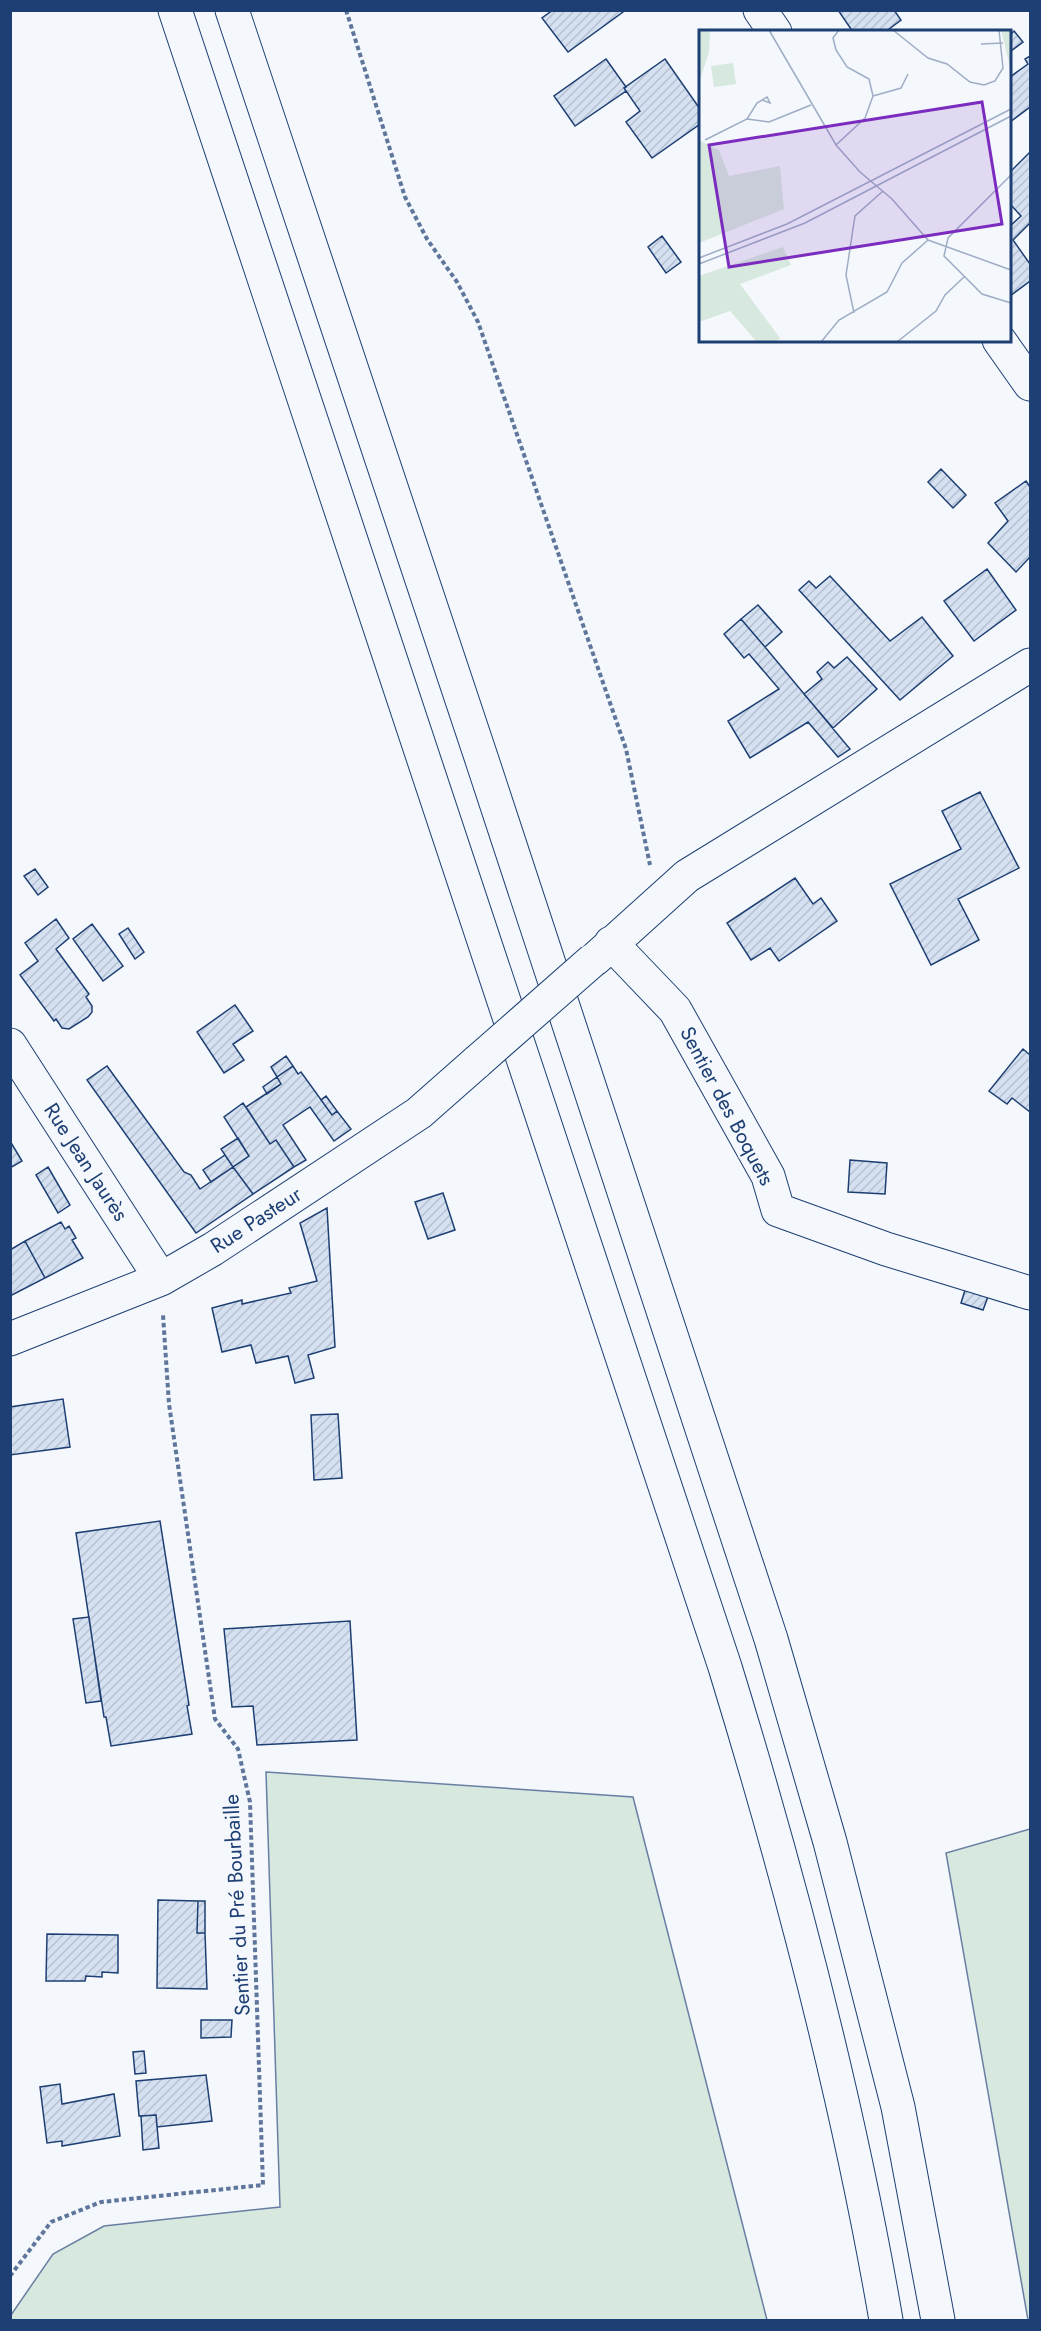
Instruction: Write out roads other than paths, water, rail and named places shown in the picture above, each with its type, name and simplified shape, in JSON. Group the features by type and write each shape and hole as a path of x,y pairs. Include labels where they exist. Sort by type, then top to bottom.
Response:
{"main road":[{"path":"175,10 725,1667 761,1786 829,2043 859,2173 886,2320"},
{"path":"232,10 486,771 771,1639 830,1842 898,2107 938,2320"},
{"path":"760,10 774,30"},
{"path":"1000,342 1030,384"},
{"name":"Rue Pasteur","path":"10,1339 161,1279 213,1249 419,1113 687,876 1030,665"},
{"name":"Sentier des Boquets","path":"602,952 675,1010 768,1176 778,1210 886,1249 1030,1293"},
{"name":"Rue Jean Jaurès","path":"10,1045 161,1279"}]}
